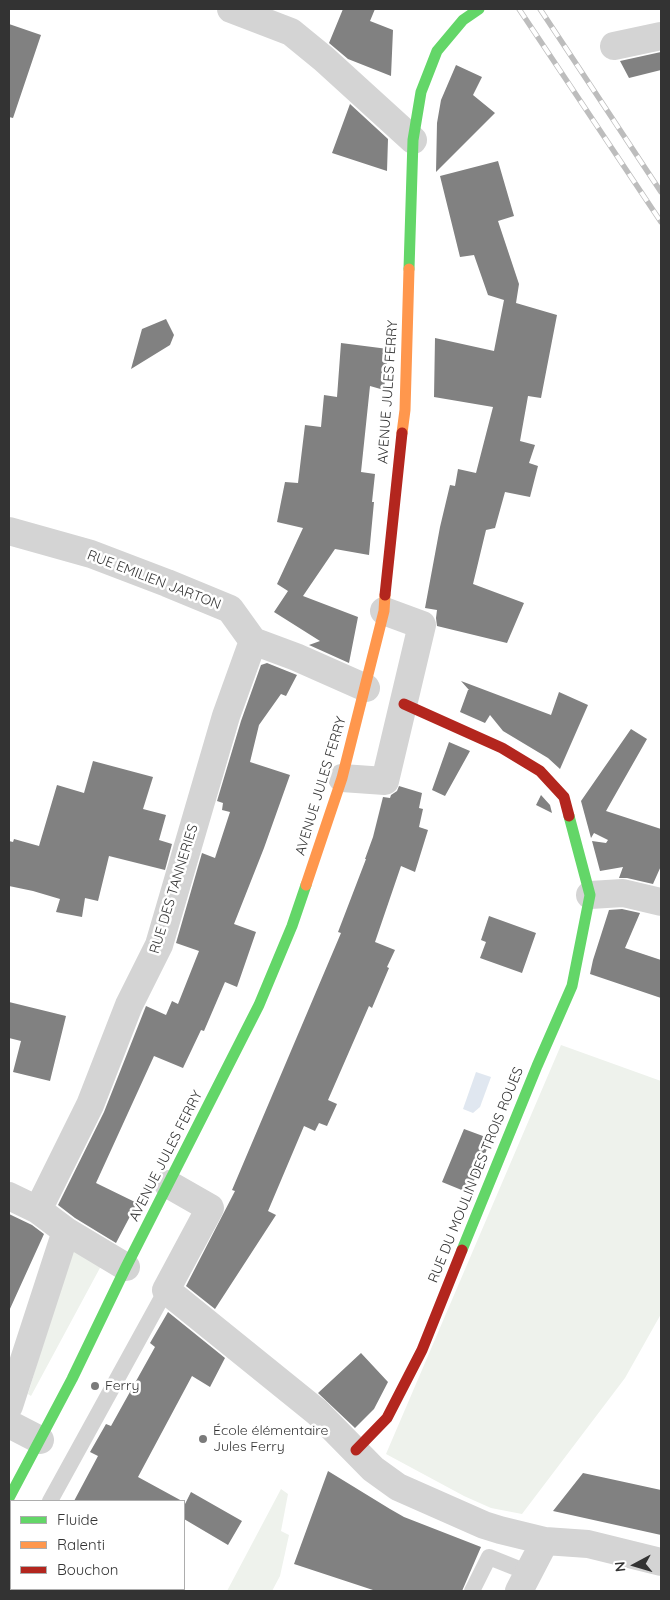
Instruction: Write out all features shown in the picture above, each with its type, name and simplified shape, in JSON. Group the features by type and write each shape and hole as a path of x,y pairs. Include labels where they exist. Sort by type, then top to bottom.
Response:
{"street":[{"path":"231,9 291,32 324,59 413,140"},
{"name":"AVENUE JULES FERRY","path":"9,1498 259,1005 292,926 342,778 384,612 405,410 413,140 421,92 437,51 463,20 479,9"},
{"path":"614,46 661,36"},
{"name":"RUE EMILIEN JARTON","path":"9,531 90,554 230,609 253,641"},
{"path":"342,778 385,781 422,625 384,612"},
{"path":"253,641 296,657 366,688"},
{"name":"RUE DES TANNERIES","path":"38,1210 90,1105 129,1005 159,945 226,716 253,641"},
{"path":"404,704 502,748 540,771 564,796 590,895 623,892 661,902"},
{"name":"RUE DU MOULIN DES TROIS ROUES","path":"356,1450 387,1418 422,1350 537,1066 572,986 590,895"},
{"path":"168,1184 210,1208 166,1290 317,1412 373,1469 398,1487 484,1525 545,1541 588,1544 661,1562"},
{"path":"9,1196 38,1210 66,1231 126,1267"},
{"path":"9,1406 66,1231"},
{"path":"9,1424 40,1440"},
{"path":"524,1582 545,1541"}],"lane":[{"path":"51,1500 166,1290"},
{"path":"472,1591 489,1557 524,1582"}],"shaded area":[{"path":"561,1045 661,1081 661,1314 625,1378 522,1514 491,1508 464,1496 386,1454"},
{"path":"476,1072 491,1077 480,1107 473,1113 463,1109"},
{"path":"72,1246 101,1266 31,1396 28,1394"},
{"path":"281,1489 288,1494 281,1531 289,1535 280,1576 272,1591 227,1591"}],"building":[{"path":"343,9 375,9 370,21 393,30 391,76 348,59 329,43"},
{"path":"9,24 41,35 13,118 9,117"},
{"path":"661,52 661,70 629,78 620,61"},
{"path":"456,65 482,77 473,95 495,113 436,172 437,123 441,100"},
{"path":"350,104 388,139 387,171 332,153"},
{"path":"498,161 514,216 498,221 519,284 516,303 557,315 541,398 528,396 520,441 535,445 529,463 538,466 530,497 505,492 495,528 486,530 473,584 524,603 507,643 437,626 437,610 425,608 450,485 455,486 458,469 476,473 493,407 434,397 435,338 494,351 504,300 488,295 474,255 460,257 440,176"},
{"path":"166,319 174,335 170,345 131,369 142,329"},
{"path":"341,343 388,349 384,390 370,386 361,472 375,474 369,555 335,549 303,596 358,617 349,663 309,645 320,641 274,612 288,591 277,584 303,528 277,522 285,482 298,483 305,425 321,427 324,395 337,397"},
{"path":"267,663 297,675 286,696 281,694 259,725 250,762 290,775 234,924 256,932 237,987 225,982 204,1031 201,1030 183,1068 154,1056 96,1183 137,1203 116,1243 75,1218 58,1205 104,1112 146,1006 166,1015 172,1001 178,1004 199,951 176,943 202,853 215,858 230,812 222,810 223,803 217,801 241,721 261,665"},
{"path":"461,681 551,715 559,692 588,705 560,769 548,758 503,731 490,715 485,723 460,712 469,690"},
{"path":"631,729 647,739 606,811 661,829 661,866 653,884 619,878 623,867 600,871 592,841 606,843 608,840 594,833 591,838 581,801"},
{"path":"449,742 470,751 445,796 432,790"},
{"path":"93,761 153,777 143,809 166,815 159,840 172,844 165,870 109,856 98,901 85,898 82,917 56,912 60,899 9,886 9,841 13,842 14,839 39,846 57,785 84,793"},
{"path":"399,786 422,793 419,808 423,809 419,827 428,830 415,872 401,866 375,942 395,950 387,967 389,968 372,1008 369,1006 328,1100 337,1104 327,1126 319,1123 315,1131 304,1126 268,1211 276,1215 215,1309 186,1286 235,1191 232,1190 341,933 338,932 366,859 383,797 390,798"},
{"path":"541,795 550,805 552,813 536,805"},
{"path":"622,909 640,913 625,948 661,960 661,998 590,974 609,910"},
{"path":"489,916 536,933 522,973 480,958 486,942 481,940"},
{"path":"9,1002 66,1016 50,1081 13,1072 21,1041 9,1038"},
{"path":"464,1129 491,1139 469,1193 442,1182"},
{"path":"9,1214 32,1225 44,1234 9,1311"},
{"path":"168,1312 225,1358 210,1387 192,1376 138,1477 180,1500 75,1500 98,1456 90,1452 106,1424 111,1426 155,1347 150,1343"},
{"path":"361,1353 388,1382 374,1409 355,1428 318,1393"},
{"path":"328,1471 404,1517 481,1547 462,1591 376,1591 294,1564"},
{"path":"583,1473 661,1490 661,1535 553,1511"},
{"path":"191,1492 242,1521 228,1545 185,1520 185,1504"}],"railway":[{"path":"519,9 661,222"},
{"path":"540,9 661,192"}],"traffic: fast":[{"path":"409,269 413,140 421,92 437,51 463,20 479,9"},
{"path":"462,1250 537,1066 572,986 590,895 569,816"},
{"path":"9,1498 72,1379 126,1267 259,1005 292,926 306,885"}],"traffic: slow":[{"path":"402,433 405,410 409,269"},
{"path":"306,885 342,778 384,611 385,595"}],"traffic: jam":[{"path":"385,595 402,433"},
{"path":"404,704 502,748 540,771 564,797 569,816"},
{"path":"356,1450 387,1418 422,1350 462,1250"}],"place":[{"name":"Ferry","path":"95,1386"},
{"name":"École élémentaire Jules Ferry","path":"203,1439"}]}
